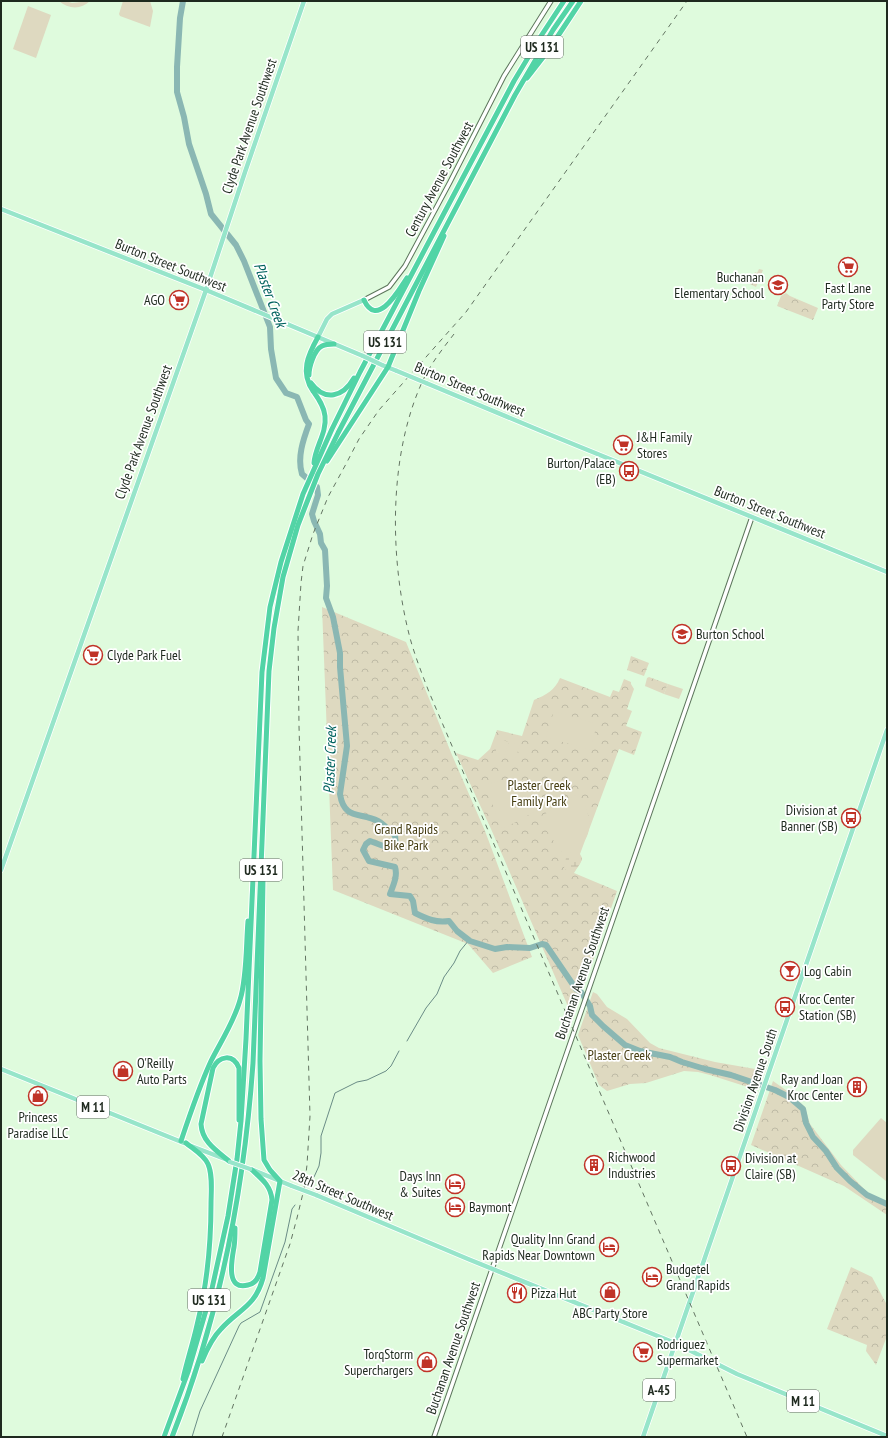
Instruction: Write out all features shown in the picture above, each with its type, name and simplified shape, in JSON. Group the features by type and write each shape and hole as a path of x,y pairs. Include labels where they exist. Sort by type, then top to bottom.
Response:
{"highway":[{"name":"US 131","path":"164,1437 179,1399 198,1340 217,1270 228,1216 239,1142 246,1046 262,672 270,607 277,575 294,515 314,467 360,372 514,81 564,1"},
{"name":"US 131","path":"172,1437 192,1382 221,1285 243,1164 250,1098 271,656 277,608 298,525 318,474 454,211 515,95 553,30 573,1"},
{"path":"515,95 548,51 581,1"},
{"path":"318,474 388,367 454,211"},
{"path":"364,300 368,307 374,310 379,310 387,306 422,256"},
{"path":"314,467 315,455 324,429 325,416 322,406 307,381 306,370 309,357 318,337"},
{"path":"334,344 325,344 319,347 313,360 309,375 315,388 326,394 338,394 346,389 354,377 360,372"},
{"path":"192,1382 215,1336 228,1322 249,1306 259,1290 263,1278 280,1181 268,1168 264,1160 261,1119 260,1062 264,893 261,857"},
{"path":"179,1399 205,1287 210,1254 211,1224 210,1168 204,1158 183,1142 201,1085 234,1017 241,999 254,868"},
{"path":"230,1161 206,1142 201,1124 213,1068 217,1062 223,1058 234,1060 237,1063 239,1070 239,1142"},
{"path":"236,1209 231,1274 235,1282 246,1286 255,1282 260,1274 272,1200 271,1191 268,1185 251,1170"}],"main road":[{"name":"Clyde Park Avenue Southwest","path":"1,870 206,290 304,1"},
{"name":"Burton Street Southwest","path":"1,208 206,290 382,365 887,572"},
{"name":"Century Avenue Southwest","path":"318,337 327,319 332,314 364,300"},
{"name":"Division Avenue South","path":"643,1437 887,730"},
{"name":"28th Street Southwest","path":"1,1069 316,1195 468,1259 675,1343"},
{"name":"M 11","path":"675,1343 737,1374 887,1436"}],"street":[{"name":"Century Avenue Southwest","path":"364,300 389,287 405,266 501,82 551,1"},
{"name":"Buchanan Avenue Southwest","path":"434,1437 752,517"}],"green space":[{"path":"59,1 72,3 90,1 83,6 70,7"},
{"path":"123,1 150,1 153,11 150,27 120,16 119,14"},
{"path":"28,6 51,15 36,58 13,49"},
{"path":"759,269 763,270 756,287 750,284 755,272 757,273"},
{"path":"786,293 818,308 813,320 777,306 781,296"},
{"name":"Grand Rapids Bike Park","path":"322,607 406,642 485,831 532,957 493,973 468,944 333,890"},
{"path":"631,656 649,663 644,676 627,670"},
{"path":"649,677 668,684 664,694 645,686 647,678"},
{"name":"Plaster Creek Family Park","path":"560,678 610,697 613,690 619,692 624,679 631,682 634,689 627,709 632,711 626,726 642,732 634,755 619,749 580,854 582,860 574,873 617,891 573,1018 491,829 456,753 478,760 490,749 497,730 522,736 534,700 550,692 556,686"},
{"path":"668,684 683,689 679,699 664,694"},
{"path":"554,711 597,724 590,750 546,737"},
{"path":"499,739 509,742 504,757 495,754"},
{"path":"510,742 520,745 515,760 506,758"},
{"path":"505,780 519,781 529,786 543,807 505,828 501,827 487,784"},
{"path":"578,794 588,813 588,834 577,849 565,857 539,820 540,817"},
{"path":"573,853 579,854 582,858 580,864 574,872 567,871 564,868 566,858"},
{"name":"Plaster Creek","path":"593,992 597,994 607,1007 627,1019 650,1043 659,1048 715,1062 761,1070 755,1088 754,1089 698,1072 684,1071 646,1083 630,1084 607,1091 599,1085 578,1035"},
{"path":"773,1081 790,1093 805,1107 810,1124 841,1165 868,1193 887,1202 887,1215 844,1186 751,1145"},
{"path":"881,1118 887,1123 886,1181 853,1155 853,1150"},
{"path":"851,1267 872,1277 887,1305 887,1336 876,1365 866,1351 867,1345 827,1329"}],"waterway":[{"name":"Plaster Creek","path":"183,1 180,18 177,92 189,144 206,194 211,214 236,245 244,261 270,327 271,349 276,378 286,393 297,397 309,424 301,449 300,462 302,474 317,487 318,495 312,514 320,534 321,543 325,550 327,586 326,598 333,617 340,653 347,746 340,794 342,802 349,812 378,821 395,835 396,847 386,847 370,841 366,844 363,850 369,861 395,867 396,877 390,894 410,896 413,901 415,913 432,920 449,921 457,931 470,941 495,949 507,947 530,948 542,944 546,945 576,989 581,992 590,1006 592,1015 625,1045 640,1051 670,1057 705,1069 731,1075 775,1090 789,1097 803,1109 806,1123 813,1137 826,1151 837,1168 867,1195 887,1204"},
{"path":"407,1041 426,1008 437,994 444,977 460,951 469,940"},
{"path":"314,1177 319,1166 321,1136 335,1093 357,1082 367,1080 386,1071 391,1066 399,1051"},
{"path":"192,1437 200,1411 239,1326 241,1323 260,1312 285,1242 292,1209 295,1205"}],"railway":[{"path":"222,1437 290,1244 304,1189 307,1165 310,1116 299,726 298,631 303,566 313,534 328,497 359,439 379,410 466,312 687,1"},
{"path":"454,334 425,376 413,406 404,437 398,471 396,505 398,574 410,638 429,692 747,1437"}],"place":[{"name":"Fast Lane Party Store","path":"848,267"},
{"name":"Buchanan Elementary School","path":"778,285"},
{"name":"AGO","path":"179,300"},
{"name":"J&H Family Stores","path":"623,445"},
{"name":"Burton/Palace (EB)","path":"629,471"},
{"name":"Burton School","path":"682,634"},
{"name":"Clyde Park Fuel","path":"93,655"},
{"name":"Division at Banner (SB)","path":"851,818"},
{"name":"Log Cabin","path":"790,971"},
{"name":"Kroc Center Station (SB)","path":"785,1007"},
{"name":"O'Reilly Auto Parts","path":"123,1071"},
{"name":"Ray and Joan Kroc Center","path":"857,1087"},
{"name":"Princess Paradise LLC","path":"38,1096"},
{"name":"Richwood Industries","path":"594,1165"},
{"name":"Division at Claire (SB)","path":"731,1166"},
{"name":"Days Inn & Suites","path":"455,1184"},
{"name":"Baymont","path":"455,1207"},
{"name":"Quality Inn Grand Rapids Near Downtown","path":"609,1247"},
{"name":"Budgetel Grand Rapids","path":"652,1277"},
{"name":"ABC Party Store","path":"610,1292"},
{"name":"Pizza Hut","path":"517,1293"},
{"name":"Rodriguez Supermarket","path":"643,1352"},
{"name":"TorqStorm Superchargers","path":"427,1362"}]}
